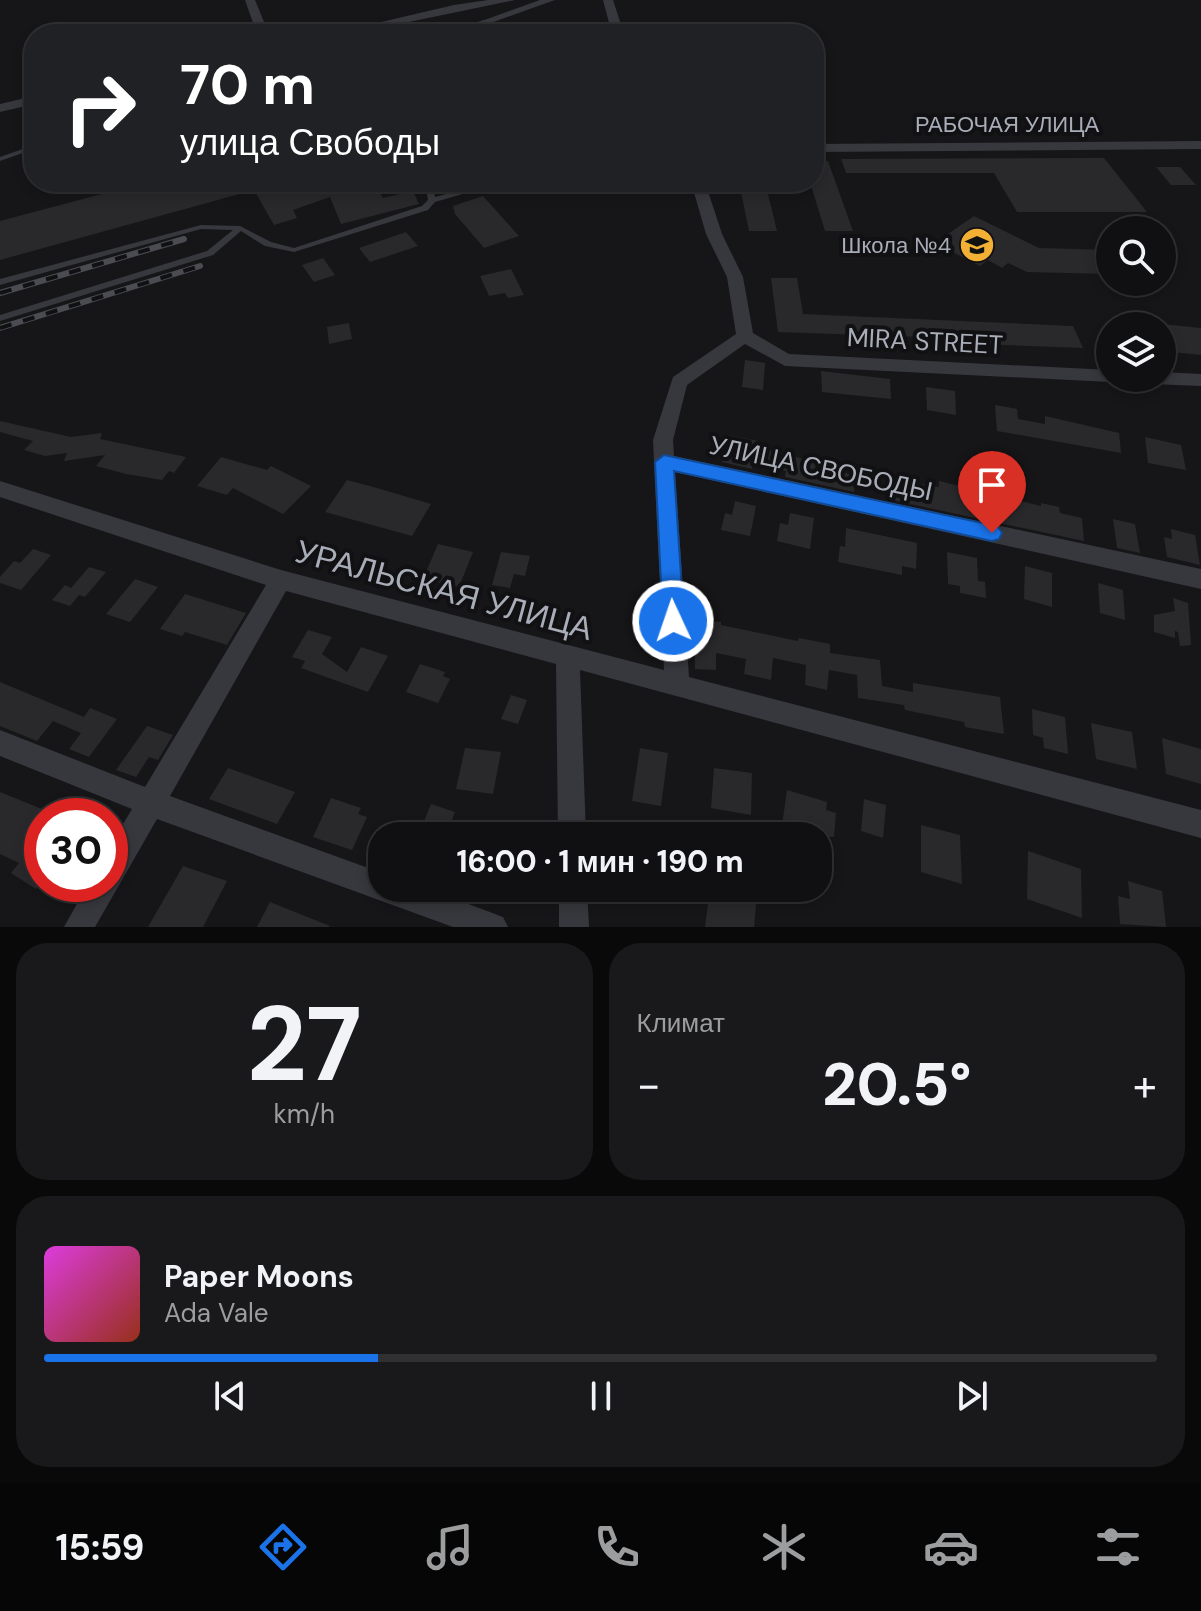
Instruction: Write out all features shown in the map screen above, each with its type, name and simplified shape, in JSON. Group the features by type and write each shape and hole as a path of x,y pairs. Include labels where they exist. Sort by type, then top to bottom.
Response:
{"street":[{"path":"250,0 259,24"},
{"path":"381,24 454,8 510,0"},
{"path":"484,22 550,0"},
{"path":"608,0 615,24"},
{"path":"0,108 24,102"},
{"name":"РАБОЧАЯ УЛИЦА","path":"824,148 1201,145"},
{"path":"677,685 663,440 679,382 745,336 735,277 714,234 701,192"},
{"name":"MIRA STREET","path":"745,336 785,360 1096,375"},
{"path":"1176,379 1201,380"},
{"name":"УЛИЦА СВОБОДЫ","path":"664,462 1201,579"},
{"name":"УРАЛЬСКАЯ УЛИЦА","path":"0,489 281,580 1201,824"},
{"path":"128,842 281,580"},
{"path":"568,656 572,822"},
{"path":"0,743 151,803 368,881"},
{"path":"79,927 94,902"},
{"path":"425,902 493,927"},
{"path":"573,902 574,927"}],"lane":[{"path":"480,24 484,22"},
{"path":"0,159 24,151"},
{"path":"431,192 432,200"},
{"path":"0,282 201,227 240,228 268,244 294,250 389,221 425,208 432,200 462,192"},
{"path":"0,318 210,253 240,228"}],"building":[{"path":"1104,158 1147,212 1017,212 994,173 846,173 841,159"},
{"path":"824,161 828,161 853,231 825,231 813,192 824,192"},
{"path":"1156,167 1180,167 1196,185 1171,185"},
{"path":"109,192 247,192 0,260 0,221"},
{"path":"255,192 380,192 383,198 413,192 419,204 341,224 330,197 293,210 297,218 274,225"},
{"path":"741,192 767,192 777,231 749,231"},
{"path":"483,196 519,236 484,248 455,214 453,206"},
{"name":"Школа №4","path":"974,216 1039,248 1096,250 1096,274 1027,272 1008,263 1002,268 988,260 980,266 935,243"},
{"path":"406,232 418,246 370,262 359,248"},
{"path":"323,258 335,275 314,282 302,265"},
{"path":"511,269 524,295 508,298 505,293 489,296 480,276"},
{"path":"771,278 797,278 803,314 1073,326 1083,348 954,343 952,338 778,332"},
{"path":"349,323 352,339 329,344 327,327"},
{"path":"1176,325 1201,328 1201,355 1176,352"},
{"path":"745,360 765,363 763,390 742,387"},
{"path":"821,371 890,379 891,399 822,392"},
{"path":"926,387 955,391 956,415 927,410"},
{"path":"995,405 1017,409 1018,419 1045,424 1045,416 1119,433 1121,453 997,431"},
{"path":"0,421 71,437 102,433 100,439 186,457 174,473 169,471 162,480 126,474 96,466 105,455 64,461 67,453 45,456 24,450 33,441 0,432"},
{"path":"729,435 758,441 757,447 843,469 842,472 856,476 854,492 785,477 786,471 753,464 752,469 722,462"},
{"path":"1145,437 1181,445 1186,470 1148,463"},
{"path":"221,457 267,470 271,466 311,486 283,514 233,488 227,495 197,486"},
{"path":"886,478 939,487 939,481 1041,506 1041,503 1059,507 1060,513 1082,518 1084,541 891,500 891,495 886,494"},
{"path":"347,480 431,504 412,536 325,512"},
{"path":"735,501 756,506 750,536 721,530 725,513 732,515"},
{"path":"790,513 814,518 810,549 777,541 780,523 788,525"},
{"path":"1113,519 1135,524 1140,553 1117,548"},
{"path":"846,528 917,543 916,569 902,566 902,575 838,562 840,546 845,547"},
{"path":"1171,529 1195,535 1200,565 1167,557 1164,537 1172,539"},
{"path":"438,544 473,552 459,587 423,579"},
{"path":"33,549 51,555 21,590 0,583 0,577 14,561 20,563"},
{"path":"501,552 530,556 525,576 514,574 510,588 492,585"},
{"path":"947,552 977,558 978,581 985,582 986,598 960,593 960,586 948,584"},
{"path":"1025,566 1052,573 1052,607 1024,599"},
{"path":"89,567 106,572 85,597 79,595 70,606 52,600 65,585 71,588"},
{"path":"135,579 158,587 130,622 106,614"},
{"path":"1098,583 1123,590 1125,620 1100,613"},
{"path":"185,594 246,613 227,645 185,632 182,636 160,629"},
{"path":"1173,598 1188,603 1191,645 1180,646 1178,632 1175,631 1175,638 1154,632 1154,615 1175,611"},
{"path":"694,620 721,622 721,625 798,641 799,638 830,644 830,653 880,660 882,686 913,692 913,683 1000,697 1004,734 905,710 904,705 858,698 857,675 829,670 827,690 805,685 806,665 773,658 771,680 744,674 746,659 716,653 716,670 695,669"},
{"path":"308,630 332,637 322,654 347,672 361,647 388,656 368,692 301,668 305,661 292,657"},
{"path":"420,664 445,672 443,676 450,679 438,703 406,692"},
{"path":"0,682 84,717 90,708 117,719 89,757 69,749 81,733 53,721 37,741 0,726"},
{"path":"511,695 527,700 518,724 501,719"},
{"path":"1032,709 1065,717 1068,754 1044,748 1043,738 1033,735"},
{"path":"1091,723 1132,732 1137,769 1096,759"},
{"path":"147,726 173,735 158,760 149,757 136,777 116,770"},
{"path":"1162,738 1201,749 1201,784 1166,774"},
{"path":"465,748 501,752 493,794 456,789"},
{"path":"640,748 668,753 661,806 632,801"},
{"path":"228,768 295,792 277,824 209,799"},
{"path":"714,768 752,773 751,815 711,808"},
{"path":"787,790 827,802 826,810 836,813 834,837 832,822 783,822"},
{"path":"0,792 24,802 24,881 11,873 19,863 0,854"},
{"path":"331,798 361,808 358,814 367,817 352,850 313,837"},
{"path":"864,799 886,805 883,838 861,831"},
{"path":"431,804 455,812 451,822 424,822"},
{"path":"921,825 960,835 962,884 921,872"},
{"path":"1028,851 1081,869 1082,918 1027,899"},
{"path":"183,866 227,881 203,927 148,927"},
{"path":"1128,881 1162,891 1166,927 1120,924 1118,896 1130,899"},
{"path":"270,902 330,926 257,927"},
{"path":"708,902 756,902 754,927 705,927"}],"railway":[{"path":"0,293 184,239"},
{"path":"0,328 200,266"}],"place":[{"name":"Школа №4","path":"977,245"}],"route":[{"path":"673,621 664,462 992,533"}]}
